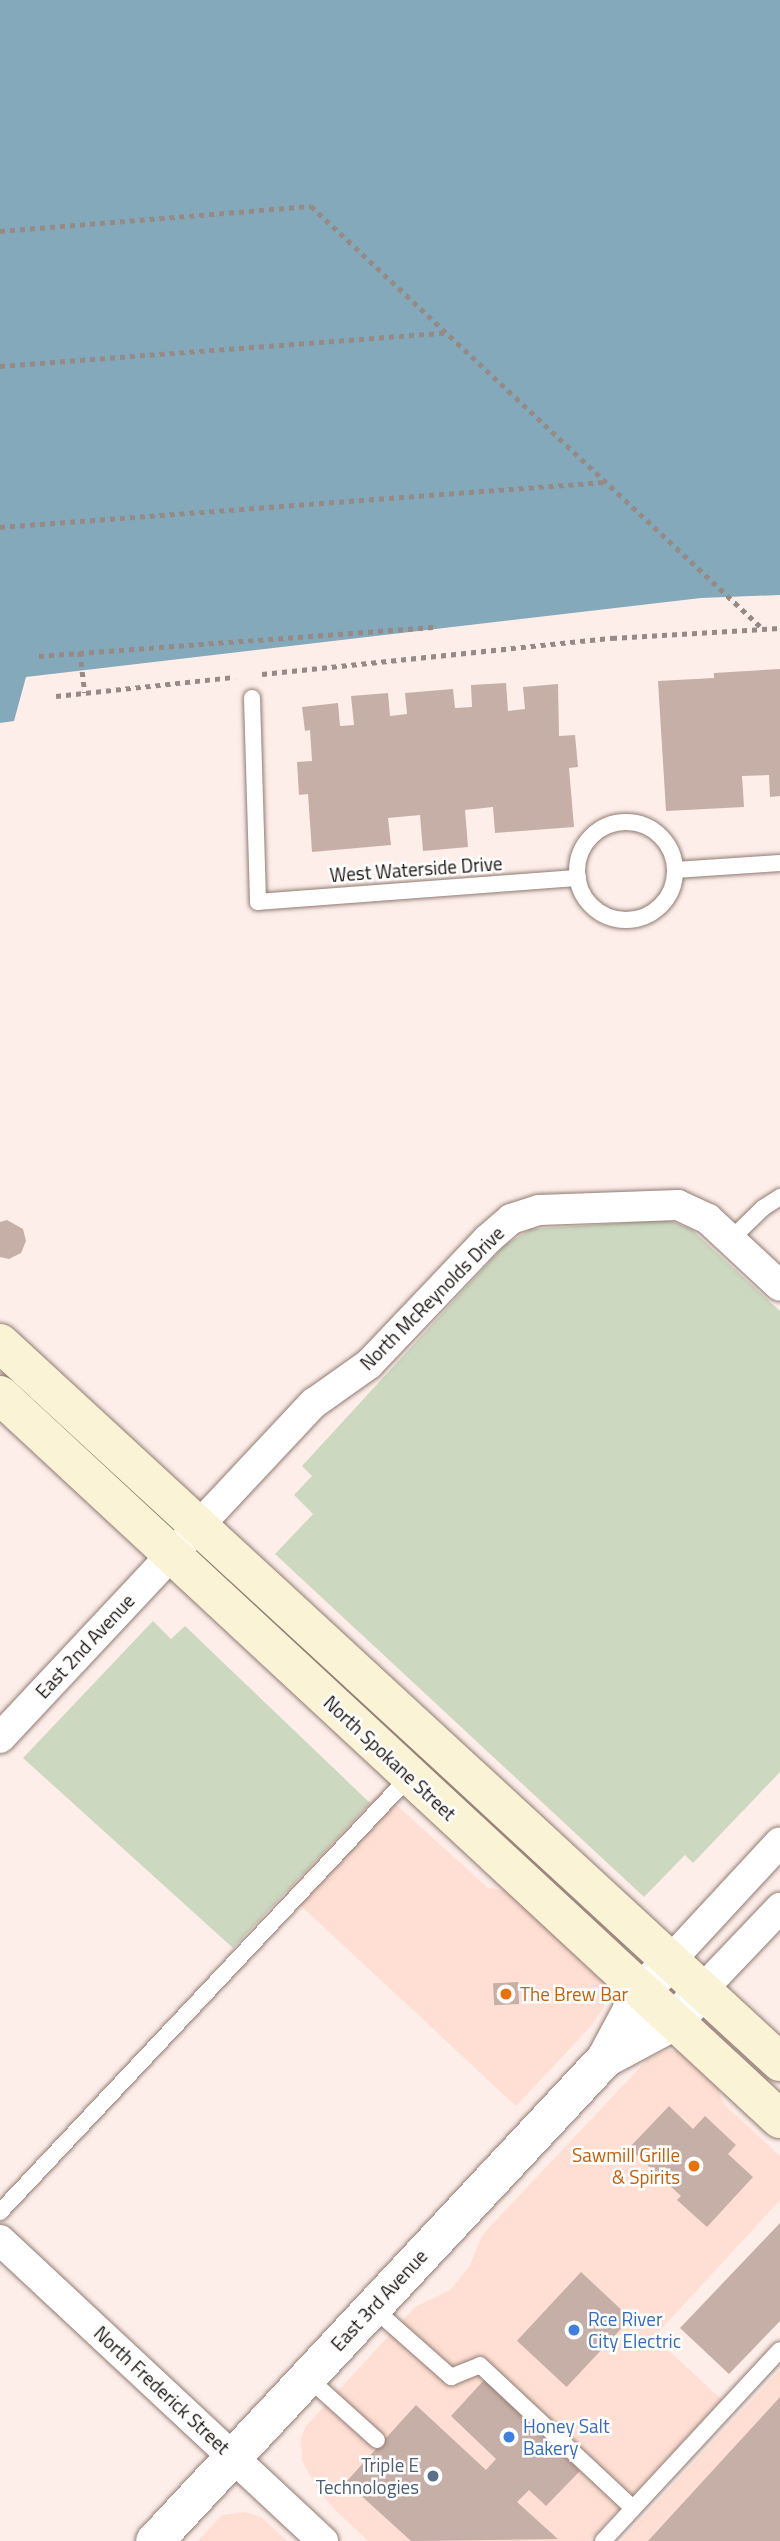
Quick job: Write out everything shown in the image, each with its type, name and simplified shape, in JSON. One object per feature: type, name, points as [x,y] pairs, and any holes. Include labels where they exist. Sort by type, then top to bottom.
[{"type":"main road","name":"North Spokane Street","points":[[0,1343],[780,2062]]},
{"type":"main road","name":"North Spokane Street","points":[[0,1395],[780,2119]]},
{"type":"street","name":"North McReynolds Drive","points":[[171,1554],[314,1403],[369,1364],[488,1239],[511,1219],[540,1210],[678,1205],[708,1219],[780,1286]]},
{"type":"street","name":"East 2nd Avenue","points":[[0,1738],[171,1554]]},
{"type":"street","points":[[669,1962],[780,1842]]},
{"type":"street","points":[[701,1991],[780,1908]]},
{"type":"street","name":"East 3rd Avenue","points":[[153,2541],[605,2058],[641,1991],[669,1962]]},
{"type":"street","name":"East 3rd Avenue","points":[[605,2058],[674,2021],[701,1991]]},
{"type":"street","name":"North Frederick Street","points":[[0,2240],[323,2541]]},
{"type":"lane","name":"West Waterside Drive","points":[[252,698],[258,902],[578,878]]},
{"type":"lane","points":[[639,823],[654,830],[673,854],[673,885],[657,909],[630,920],[601,913],[582,892],[578,878],[578,862],[584,846],[594,834],[607,825],[639,823]]},
{"type":"lane","points":[[675,870],[780,863]]},
{"type":"lane","points":[[730,1240],[763,1208],[780,1197]]},
{"type":"lane","points":[[0,2212],[410,1776]]},
{"type":"lane","points":[[372,2307],[452,2378],[480,2365],[633,2508]]},
{"type":"lane","points":[[603,2541],[780,2350]]},
{"type":"lane","points":[[307,2376],[377,2440]]},
{"type":"path","points":[[0,231],[311,206],[763,629]]},
{"type":"path","points":[[0,366],[448,332]]},
{"type":"path","points":[[0,527],[606,482]]},
{"type":"path","points":[[39,656],[433,627]]},
{"type":"path","points":[[56,696],[612,638],[780,628]]},
{"type":"path","points":[[80,652],[85,693]]},
{"type":"shaded area","points":[[381,1791],[488,1888],[516,1892],[608,1982],[604,2007],[592,2025],[516,2106],[285,1891]]},
{"type":"shaded area","points":[[668,2050],[689,2052],[711,2072],[724,2104],[780,2156],[780,2200],[654,2337],[722,2400],[589,2541],[368,2541],[318,2490],[302,2461],[301,2438],[306,2426],[415,2307],[450,2290],[469,2267],[483,2234],[647,2060]]},
{"type":"shaded area","points":[[780,2370],[780,2541],[621,2541]]},
{"type":"shaded area","points":[[245,2512],[261,2517],[287,2541],[198,2541],[222,2515]]},
{"type":"green space","points":[[668,1220],[691,1229],[780,1311],[780,1772],[693,1863],[685,1855],[644,1897],[275,1554],[313,1514],[294,1495],[312,1476],[302,1466],[505,1245],[531,1229]]},
{"type":"green space","points":[[153,1621],[171,1639],[185,1626],[370,1803],[233,1948],[23,1758]]},
{"type":"water","points":[[0,0],[780,0],[780,595],[701,598],[26,677],[14,721],[0,723]]},
{"type":"building","points":[[780,669],[780,796],[770,797],[769,775],[742,776],[744,807],[666,811],[658,681],[714,678],[714,673]]},
{"type":"building","points":[[506,683],[508,711],[525,709],[523,687],[558,684],[559,736],[575,735],[578,767],[569,768],[574,827],[495,833],[493,807],[465,810],[468,847],[423,851],[420,815],[388,818],[391,845],[312,852],[308,794],[299,795],[297,762],[312,761],[310,730],[305,731],[302,707],[338,703],[340,726],[354,725],[351,696],[388,693],[390,716],[407,714],[405,693],[453,689],[455,708],[472,707],[471,685]]},
{"type":"building","points":[[7,1220],[23,1229],[26,1241],[21,1253],[9,1259],[0,1257],[0,1222]]},
{"type":"building","name":"The Brew Bar","points":[[518,1982],[519,2004],[494,2005],[493,1983]]},
{"type":"building","name":"Sawmill Grille & Spirits","points":[[669,2106],[693,2129],[705,2116],[736,2145],[728,2154],[753,2177],[707,2227],[677,2200],[681,2196],[629,2148]]},
{"type":"building","points":[[780,2223],[780,2321],[729,2374],[680,2328]]},
{"type":"building","name":"Rce River City Electric","points":[[581,2272],[631,2318],[567,2387],[517,2341]]},
{"type":"building","name":"Triple E Technologies","points":[[484,2380],[580,2471],[546,2506],[529,2490],[517,2502],[558,2539],[411,2541],[346,2482],[416,2405],[486,2470],[496,2459],[451,2416]]},
{"type":"building","points":[[780,2397],[780,2541],[648,2541]]},
{"type":"place","name":"The Brew Bar","points":[[506,1994]]},
{"type":"place","name":"Sawmill Grille & Spirits","points":[[694,2166]]},
{"type":"place","name":"Rce River City Electric","points":[[574,2330]]},
{"type":"place","name":"Honey Salt Bakery","points":[[509,2437]]},
{"type":"place","name":"Triple E Technologies","points":[[433,2476]]}]
